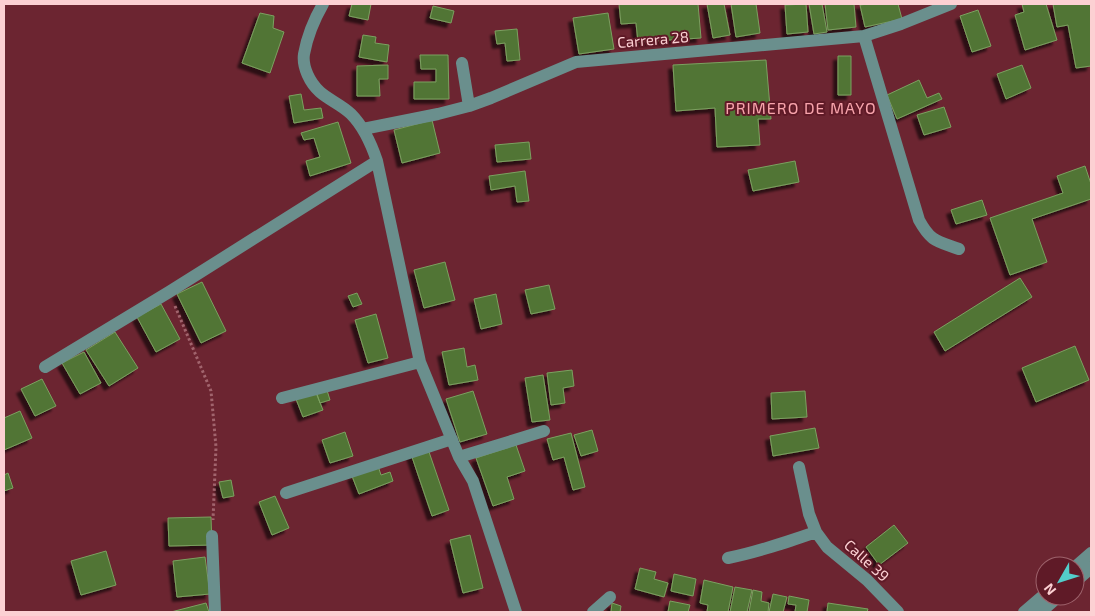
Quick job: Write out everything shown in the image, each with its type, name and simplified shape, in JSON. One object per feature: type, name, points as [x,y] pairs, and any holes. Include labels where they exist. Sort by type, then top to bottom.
[{"type":"street","points":[[323,4],[314,20],[304,55],[307,75],[318,91],[350,113],[371,143],[377,161],[420,362],[459,457],[473,481],[516,612]]},
{"type":"street","name":"Carrera 28","points":[[363,129],[469,106],[576,62],[864,36],[901,24],[951,4]]},
{"type":"street","points":[[864,36],[919,220],[925,232],[935,241],[959,249]]},
{"type":"street","points":[[462,63],[469,106]]},
{"type":"street","points":[[45,366],[169,292],[377,161]]},
{"type":"street","points":[[282,398],[420,362]]},
{"type":"street","points":[[459,457],[544,431]]},
{"type":"street","points":[[286,493],[452,439]]},
{"type":"street","points":[[728,558],[776,546],[816,532],[809,514],[799,466]]},
{"type":"street","name":"Calle 39","points":[[816,532],[827,547],[867,580],[898,612]]},
{"type":"street","points":[[212,536],[215,612]]},
{"type":"street","points":[[593,612],[610,597]]},
{"type":"street","points":[[1024,612],[1035,603]]},
{"type":"path","points":[[169,292],[211,391],[216,447],[212,536]]},
{"type":"building","points":[[352,4],[371,4],[368,20],[349,16]]},
{"type":"building","points":[[619,4],[698,4],[701,38],[638,42],[636,23],[621,24]]},
{"type":"building","points":[[707,4],[724,4],[730,35],[713,38]]},
{"type":"building","points":[[731,4],[756,4],[760,33],[736,37]]},
{"type":"building","points":[[806,4],[808,32],[787,34],[785,5]]},
{"type":"building","points":[[809,4],[822,4],[827,32],[814,34]]},
{"type":"building","points":[[825,4],[854,4],[856,27],[828,30]]},
{"type":"building","points":[[898,4],[902,19],[865,27],[860,5]]},
{"type":"building","points":[[1022,4],[1046,4],[1057,40],[1025,50],[1015,15],[1024,12]]},
{"type":"building","points":[[1053,4],[1091,4],[1091,66],[1076,68],[1068,25],[1057,27]]},
{"type":"building","points":[[433,6],[454,11],[451,23],[430,18]]},
{"type":"building","points":[[978,10],[991,46],[972,52],[960,16]]},
{"type":"building","points":[[260,13],[274,16],[273,28],[284,32],[270,73],[242,63]]},
{"type":"building","points":[[608,13],[614,49],[579,54],[573,18]]},
{"type":"building","points":[[517,29],[520,60],[507,61],[505,43],[497,44],[495,31]]},
{"type":"building","points":[[363,35],[376,37],[375,43],[389,45],[387,62],[359,57]]},
{"type":"building","points":[[420,55],[448,55],[449,99],[414,99],[414,82],[436,82],[436,69],[421,69]]},
{"type":"building","points":[[838,56],[851,56],[851,95],[838,95]]},
{"type":"building","points":[[766,60],[771,119],[758,119],[760,145],[717,147],[715,108],[676,111],[673,65]]},
{"type":"building","points":[[388,65],[388,79],[379,79],[380,96],[357,96],[357,66]]},
{"type":"building","points":[[1022,65],[1031,88],[1006,99],[997,74]]},
{"type":"building","points":[[919,80],[927,98],[939,93],[942,99],[897,119],[887,95]]},
{"type":"building","points":[[301,94],[304,110],[321,108],[323,118],[294,123],[289,96]]},
{"type":"building","points":[[944,107],[951,127],[924,135],[917,115]]},
{"type":"building","points":[[432,120],[440,153],[402,163],[394,130]]},
{"type":"building","points":[[338,122],[351,163],[310,176],[306,161],[320,157],[314,138],[304,140],[301,133]]},
{"type":"building","points":[[529,142],[531,159],[497,162],[495,145]]},
{"type":"building","points":[[795,161],[799,182],[753,191],[748,170]]},
{"type":"building","points":[[1085,166],[1091,184],[1091,199],[1032,219],[1047,262],[1010,275],[990,218],[1063,193],[1057,176]]},
{"type":"building","points":[[525,171],[529,201],[517,202],[515,186],[491,190],[489,176]]},
{"type":"building","points":[[982,200],[987,215],[956,224],[951,210]]},
{"type":"building","points":[[445,262],[455,300],[424,308],[414,270]]},
{"type":"building","points":[[1020,278],[1032,297],[945,351],[934,332]]},
{"type":"building","points":[[202,282],[226,331],[201,343],[177,294]]},
{"type":"building","points":[[549,285],[555,309],[531,314],[525,290]]},
{"type":"building","points":[[357,293],[362,304],[353,307],[348,296]]},
{"type":"building","points":[[496,294],[502,324],[481,329],[474,299]]},
{"type":"building","points":[[161,304],[180,339],[156,352],[137,317]]},
{"type":"building","points":[[376,314],[388,358],[368,363],[355,320]]},
{"type":"building","points":[[115,332],[138,368],[109,386],[86,350]]},
{"type":"building","points":[[1075,346],[1089,380],[1036,402],[1022,368]]},
{"type":"building","points":[[464,348],[467,367],[475,365],[478,380],[449,385],[442,352]]},
{"type":"building","points":[[84,352],[101,383],[80,394],[62,363]]},
{"type":"building","points":[[572,370],[574,386],[563,388],[565,403],[551,405],[547,373]]},
{"type":"building","points":[[543,375],[550,420],[532,422],[525,378]]},
{"type":"building","points":[[42,379],[56,406],[35,416],[21,389]]},
{"type":"building","points":[[326,387],[330,400],[320,403],[316,391]]},
{"type":"building","points":[[473,391],[487,434],[460,442],[446,399]]},
{"type":"building","points":[[805,391],[807,417],[772,419],[771,393]]},
{"type":"building","points":[[316,393],[323,410],[303,417],[296,399]]},
{"type":"building","points":[[20,411],[32,438],[4,450],[4,418]]},
{"type":"building","points":[[815,428],[819,448],[773,456],[770,436]]},
{"type":"building","points":[[592,430],[598,451],[581,456],[574,435]]},
{"type":"building","points":[[345,432],[353,456],[330,463],[322,440]]},
{"type":"building","points":[[571,433],[585,487],[573,490],[564,457],[553,460],[547,439]]},
{"type":"building","points":[[516,445],[525,471],[507,477],[514,499],[493,506],[476,458]]},
{"type":"building","points":[[428,449],[449,510],[432,516],[411,454]]},
{"type":"building","points":[[378,466],[381,475],[390,472],[393,481],[359,494],[352,476]]},
{"type":"building","points":[[8,473],[13,488],[4,491],[4,475]]},
{"type":"building","points":[[231,480],[234,496],[223,498],[219,482]]},
{"type":"building","points":[[275,496],[289,528],[272,535],[259,502]]},
{"type":"building","points":[[211,517],[212,545],[169,546],[168,518]]},
{"type":"building","points":[[894,525],[908,543],[879,565],[866,547]]},
{"type":"building","points":[[470,535],[483,588],[463,593],[450,540]]},
{"type":"building","points":[[106,551],[116,585],[81,595],[71,561]]},
{"type":"building","points":[[205,557],[210,594],[177,597],[173,561]]},
{"type":"building","points":[[640,568],[656,572],[654,579],[668,583],[664,597],[635,589]]},
{"type":"building","points":[[674,574],[696,579],[693,596],[671,591]]},
{"type":"building","points":[[704,580],[733,587],[728,612],[707,612],[708,605],[700,603]]},
{"type":"building","points":[[735,587],[752,590],[747,612],[730,612]]},
{"type":"building","points":[[753,590],[762,592],[761,601],[769,603],[768,612],[749,612]]},
{"type":"building","points":[[773,594],[787,597],[783,612],[769,612]]},
{"type":"building","points":[[789,596],[809,600],[807,612],[795,612],[796,605],[788,604]]},
{"type":"building","points":[[670,601],[690,605],[688,612],[668,612]]},
{"type":"building","points":[[206,603],[209,612],[171,612]]},
{"type":"building","points":[[612,603],[621,606],[620,612],[611,612]]},
{"type":"building","points":[[828,603],[868,609],[867,612],[827,612]]},
{"type":"district","name":"PRIMERO DE MAYO","points":[[801,107]]}]
